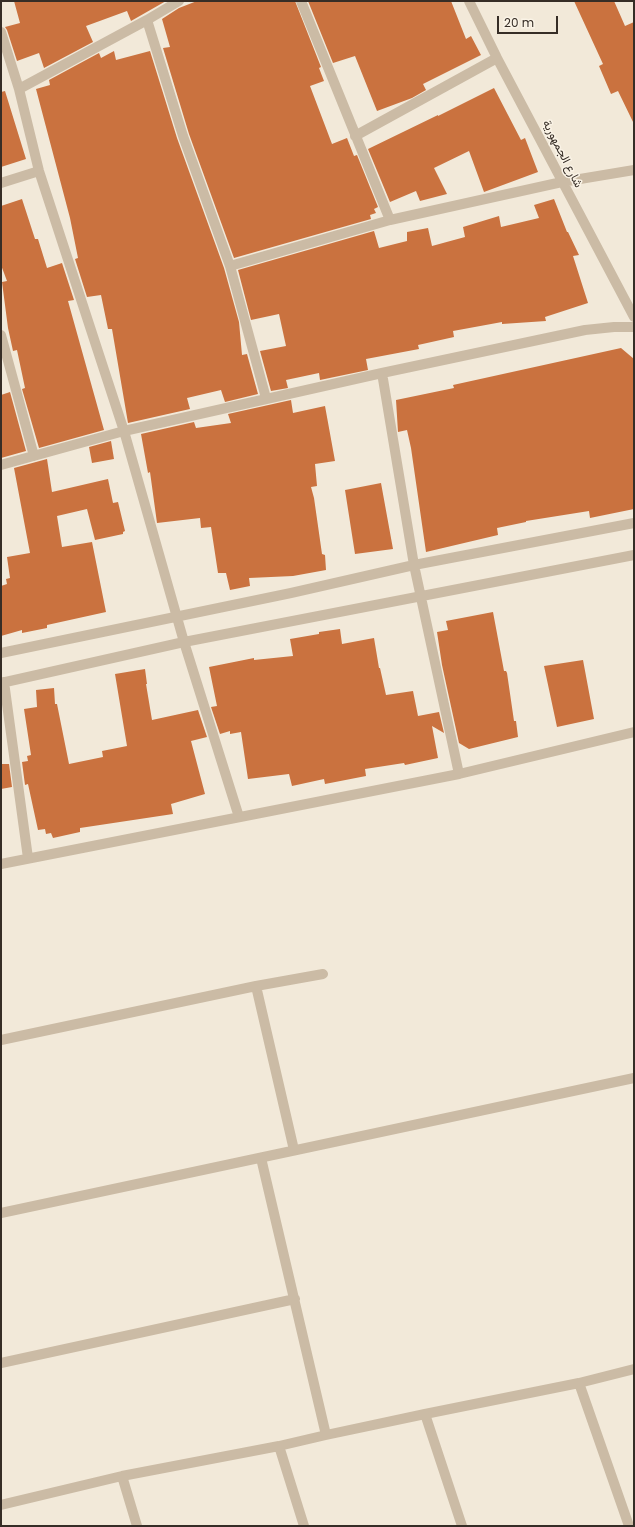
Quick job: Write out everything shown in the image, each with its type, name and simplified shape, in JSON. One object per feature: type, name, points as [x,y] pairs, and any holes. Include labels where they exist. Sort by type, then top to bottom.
[{"type":"street","points":[[19,90],[179,1]]},
{"type":"street","points":[[301,1],[390,220]]},
{"type":"street","name":"شارع الجمهورية","points":[[469,1],[497,58],[634,318]]},
{"type":"street","points":[[147,20],[183,136],[230,266],[266,398]]},
{"type":"street","points":[[1,32],[19,90],[39,171],[124,431],[184,642],[239,817]]},
{"type":"street","points":[[355,136],[497,58]]},
{"type":"street","points":[[230,266],[390,220],[562,182],[634,170]]},
{"type":"street","points":[[1,183],[39,171]]},
{"type":"street","points":[[1,465],[124,431],[266,398],[572,333],[614,327],[634,327]]},
{"type":"street","points":[[1,335],[34,456]]},
{"type":"street","points":[[382,373],[414,565],[459,774]]},
{"type":"street","points":[[1,653],[414,565],[634,523]]},
{"type":"street","points":[[28,858],[2,683],[184,642],[634,555]]},
{"type":"street","points":[[1,864],[459,774],[634,732]]},
{"type":"street","points":[[1,1040],[256,986],[323,974]]},
{"type":"street","points":[[256,986],[294,1150]]},
{"type":"street","points":[[1,1213],[634,1078]]},
{"type":"street","points":[[261,1158],[326,1434]]},
{"type":"street","points":[[1,1363],[295,1299]]},
{"type":"street","points":[[1,1505],[122,1476],[279,1446],[326,1434],[579,1383],[634,1369]]},
{"type":"street","points":[[579,1383],[629,1526]]},
{"type":"street","points":[[424,1414],[462,1526]]},
{"type":"street","points":[[279,1446],[304,1526]]},
{"type":"street","points":[[122,1476],[137,1526]]},
{"type":"building","points":[[14,1],[166,1],[131,21],[127,11],[86,26],[93,42],[44,68],[39,53],[17,61],[5,27],[20,23]]},
{"type":"building","points":[[197,1],[295,1],[321,67],[319,68],[324,81],[310,86],[332,144],[347,138],[354,156],[357,155],[378,207],[374,209],[376,213],[370,215],[371,219],[234,258],[189,134],[163,48],[170,47],[162,19],[179,8]]},
{"type":"building","points":[[308,1],[451,1],[466,39],[471,36],[481,55],[423,84],[426,90],[412,98],[377,111],[355,56],[333,63]]},
{"type":"building","points":[[574,1],[614,1],[625,26],[634,22],[634,124],[618,91],[611,94],[599,66],[603,64]]},
{"type":"building","points":[[114,51],[116,60],[150,51],[177,138],[224,268],[239,322],[242,355],[247,354],[258,394],[225,402],[221,390],[187,398],[190,409],[128,423],[112,329],[108,329],[101,295],[87,297],[75,259],[78,258],[70,218],[36,89],[50,85],[49,80],[99,53],[101,58]]},
{"type":"building","points":[[494,88],[521,140],[525,138],[538,172],[484,192],[469,151],[434,168],[447,194],[420,201],[416,191],[390,202],[368,149]]},
{"type":"building","points":[[5,91],[26,159],[1,167],[1,92]]},
{"type":"building","points":[[22,199],[35,239],[38,239],[47,268],[62,263],[74,300],[68,301],[104,430],[39,448],[22,389],[25,388],[17,350],[13,351],[8,328],[2,282],[7,281],[1,265],[1,206]]},
{"type":"building","points":[[554,199],[567,232],[579,255],[573,256],[588,303],[545,317],[546,321],[502,324],[502,322],[453,331],[454,337],[418,345],[419,349],[366,359],[368,370],[320,380],[319,373],[286,380],[288,388],[271,391],[260,351],[286,346],[279,314],[251,320],[238,270],[374,231],[379,248],[407,241],[407,232],[428,228],[432,246],[465,237],[463,227],[499,216],[501,227],[539,218],[534,205]]},
{"type":"building","points":[[621,348],[634,359],[634,509],[590,518],[589,511],[526,521],[497,528],[498,535],[426,552],[411,448],[407,430],[398,432],[396,400],[454,388],[453,385]]},
{"type":"building","points":[[10,392],[26,451],[1,458],[1,395]]},
{"type":"building","points":[[291,400],[293,413],[325,406],[335,461],[315,464],[317,486],[311,487],[322,554],[325,555],[326,570],[293,576],[249,578],[250,586],[230,590],[226,573],[218,573],[211,527],[201,528],[200,518],[157,523],[150,472],[148,473],[141,434],[194,422],[196,428],[231,423],[228,414]]},
{"type":"building","points":[[111,441],[114,459],[92,463],[89,447]]},
{"type":"building","points":[[47,459],[52,492],[108,479],[113,503],[118,502],[125,531],[123,534],[95,540],[87,509],[57,516],[62,547],[92,542],[106,612],[47,625],[47,628],[22,633],[22,630],[1,636],[1,586],[7,584],[6,579],[10,578],[7,557],[30,553],[14,468]]},
{"type":"building","points":[[381,483],[393,549],[355,554],[345,490]]},
{"type":"building","points":[[493,612],[504,671],[507,673],[514,721],[516,721],[518,737],[469,749],[459,743],[442,665],[437,632],[448,630],[446,621]]},
{"type":"building","points":[[340,629],[342,644],[374,638],[379,668],[386,695],[413,691],[418,716],[439,712],[444,733],[432,726],[438,758],[405,765],[404,763],[365,769],[366,776],[325,784],[324,779],[292,786],[289,774],[248,779],[241,732],[230,734],[230,731],[220,734],[211,707],[217,706],[209,667],[254,658],[254,660],[293,656],[290,639]]},
{"type":"building","points":[[583,660],[594,719],[557,727],[544,666]]},
{"type":"building","points":[[145,669],[152,720],[198,710],[207,737],[191,741],[205,794],[171,804],[173,814],[80,828],[80,832],[53,838],[51,833],[46,834],[45,829],[38,830],[28,784],[25,785],[22,762],[28,761],[27,756],[31,755],[24,709],[37,707],[36,690],[54,688],[55,704],[57,704],[69,764],[103,757],[102,751],[127,746],[115,674]]},
{"type":"building","points":[[1,764],[9,764],[12,787],[1,789]]}]
